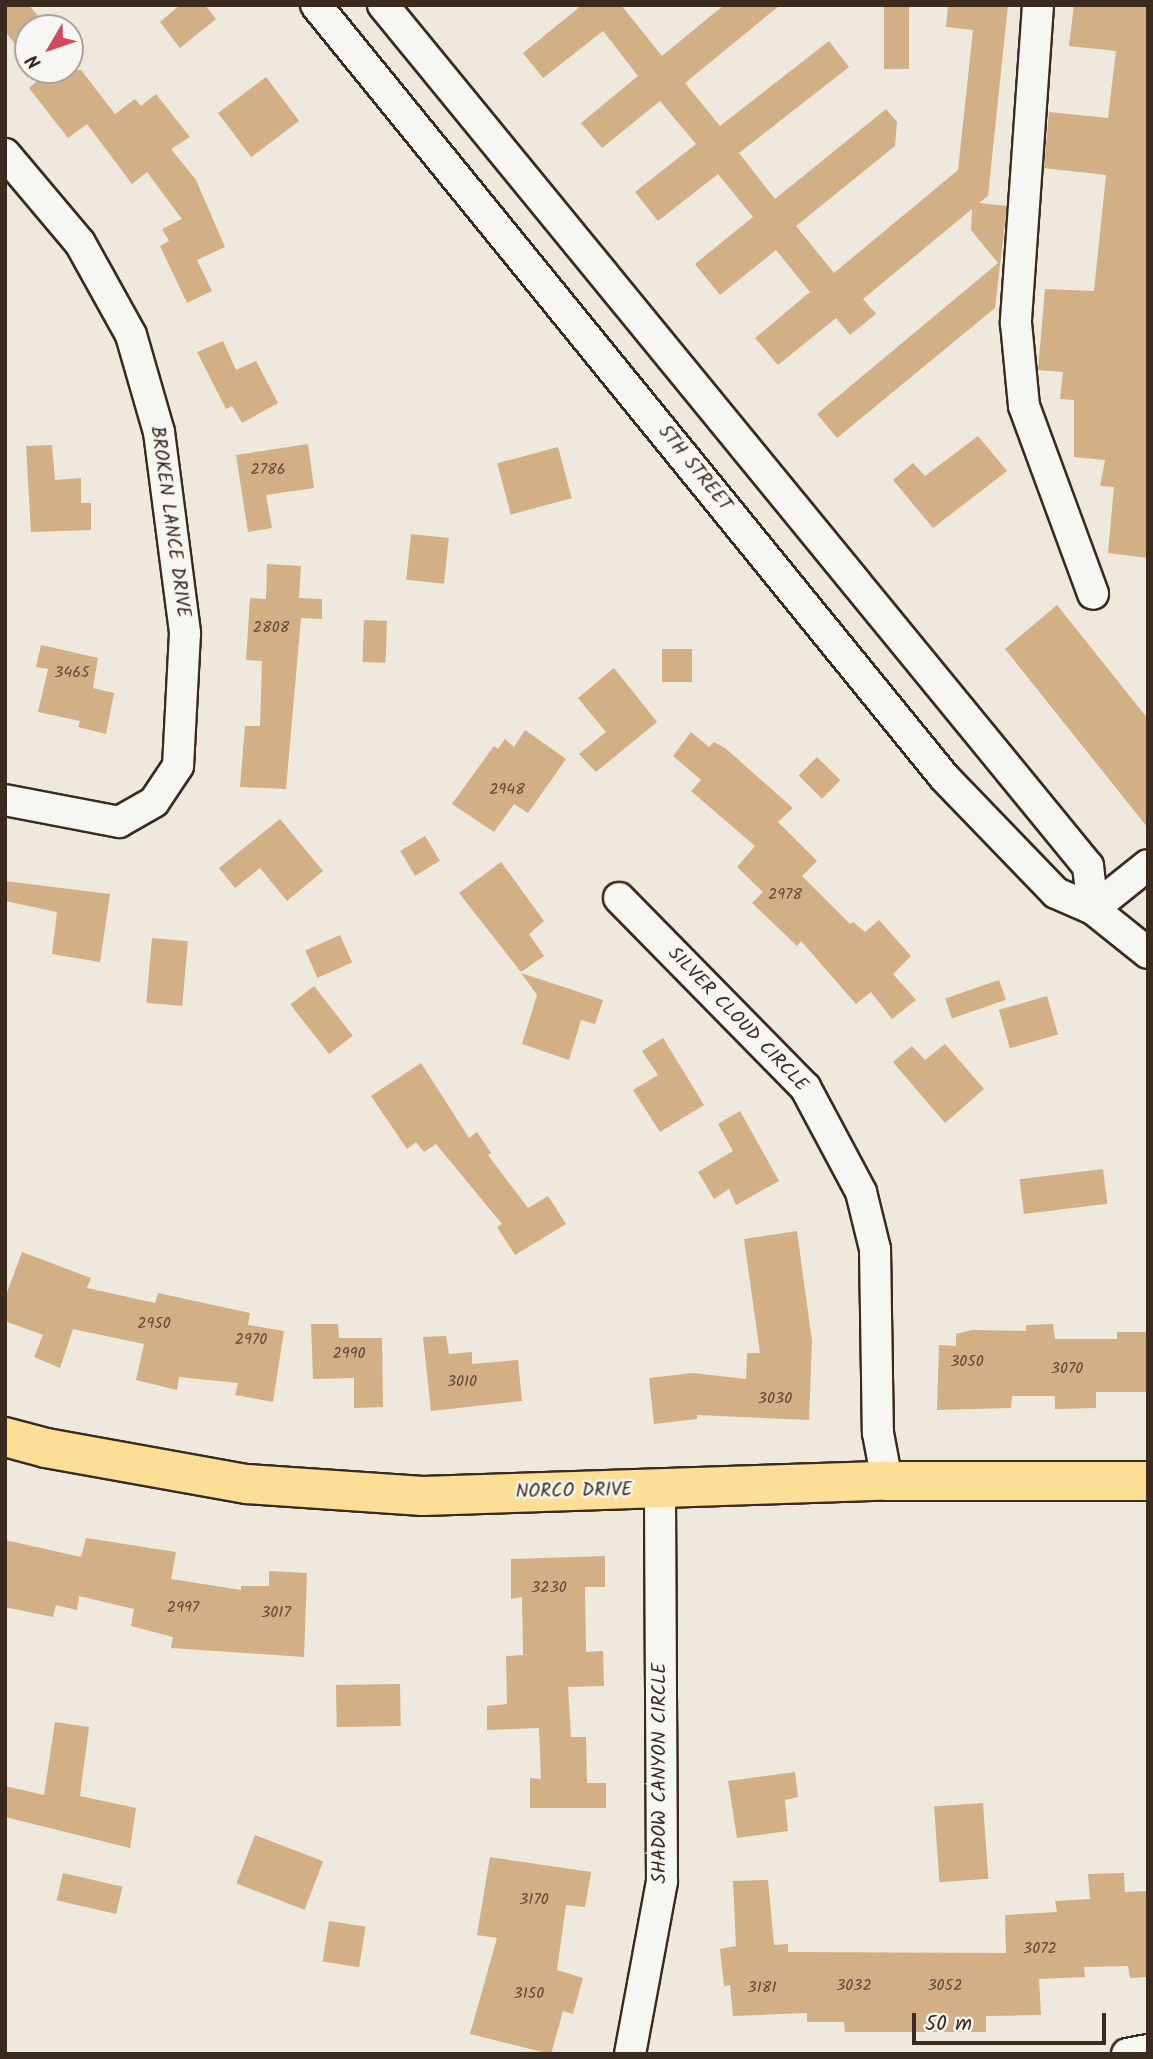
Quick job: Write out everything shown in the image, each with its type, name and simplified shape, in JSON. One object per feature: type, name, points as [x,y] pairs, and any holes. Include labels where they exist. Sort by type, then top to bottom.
[{"type":"main road","name":"NORCO DRIVE","points":[[5,1437],[47,1448],[247,1483],[423,1496],[887,1481],[1148,1481]]},
{"type":"street","name":"5TH STREET","points":[[316,5],[944,777],[1056,894],[1093,909],[1148,953]]},
{"type":"street","points":[[383,5],[1088,866],[1093,909]]},
{"type":"street","points":[[1038,5],[1016,323],[1024,406],[1093,594]]},
{"type":"street","name":"BROKEN LANCE DRIVE","points":[[5,154],[80,243],[131,335],[159,432],[185,633],[178,766],[154,802],[119,822],[5,800]]},
{"type":"street","points":[[1093,909],[1148,865]]},
{"type":"street","name":"SILVER CLOUD CIRCLE","points":[[619,898],[805,1087],[861,1192],[874,1249],[878,1433],[887,1481]]},
{"type":"street","name":"SHADOW CANYON CIRCLE","points":[[631,2054],[662,1882],[660,1490]]},
{"type":"street","points":[[1128,2054],[1148,2050]]},
{"type":"building","points":[[5,5],[29,5],[36,14],[14,14],[14,43],[5,31]]},
{"type":"building","points":[[180,5],[205,5],[216,19],[180,48],[160,22]]},
{"type":"building","points":[[582,5],[621,5],[662,56],[724,5],[780,5],[685,83],[720,126],[829,41],[849,67],[739,153],[775,199],[886,109],[897,122],[895,146],[796,226],[834,273],[958,170],[973,30],[946,27],[948,5],[1008,5],[988,196],[979,203],[1007,206],[995,308],[837,438],[817,414],[998,263],[971,230],[972,209],[863,299],[876,314],[850,335],[836,318],[778,365],[755,338],[810,292],[776,250],[720,295],[695,264],[753,217],[718,174],[658,221],[635,192],[696,144],[660,101],[602,148],[581,123],[638,76],[603,31],[543,78],[523,53]]},
{"type":"building","points":[[884,5],[909,5],[909,69],[884,69]]},
{"type":"building","points":[[1074,5],[1148,5],[1148,558],[1108,553],[1114,487],[1100,486],[1105,460],[1074,457],[1074,400],[1060,399],[1063,372],[1038,370],[1045,289],[1094,291],[1106,175],[1044,168],[1049,112],[1108,118],[1116,51],[1069,46]]},
{"type":"building","points":[[84,74],[115,114],[135,99],[141,106],[156,94],[190,137],[171,149],[196,180],[225,247],[197,260],[212,291],[187,303],[160,246],[169,241],[162,229],[182,219],[147,172],[132,184],[87,124],[68,138],[29,88],[34,84],[84,84]]},
{"type":"building","points":[[266,77],[299,121],[251,157],[218,113]]},
{"type":"building","points":[[223,341],[236,370],[256,361],[278,403],[242,423],[232,406],[226,409],[197,352]]},
{"type":"building","points":[[978,436],[1007,471],[933,528],[893,480],[913,463],[925,476]]},
{"type":"building","points":[[308,444],[314,488],[266,495],[272,528],[248,532],[236,455]]},
{"type":"building","points":[[52,445],[55,480],[81,478],[81,503],[91,503],[91,530],[31,532],[26,446]]},
{"type":"building","points":[[558,447],[572,498],[511,514],[497,463]]},
{"type":"building","points":[[411,534],[449,538],[444,584],[406,580]]},
{"type":"building","points":[[267,564],[301,566],[299,598],[322,599],[322,619],[301,618],[286,789],[240,787],[245,726],[260,726],[262,661],[246,660],[250,598],[266,599]]},
{"type":"building","points":[[1057,605],[1148,719],[1148,828],[1005,649]]},
{"type":"building","points":[[364,620],[387,621],[386,663],[363,662]]},
{"type":"building","points":[[41,645],[98,658],[93,688],[114,693],[106,734],[78,727],[80,721],[38,712],[48,669],[36,667]]},
{"type":"building","points":[[662,649],[692,649],[692,682],[662,682]]},
{"type":"building","points":[[614,668],[657,722],[596,772],[579,754],[606,732],[578,698]]},
{"type":"building","points":[[525,730],[566,759],[528,813],[514,804],[494,832],[452,804],[494,746],[498,749],[505,739],[514,747]]},
{"type":"building","points":[[691,732],[709,747],[714,742],[725,748],[793,808],[778,822],[817,861],[802,876],[850,924],[853,922],[865,932],[879,920],[911,956],[893,974],[916,1000],[892,1019],[871,992],[856,1004],[801,941],[797,946],[752,903],[763,892],[737,867],[755,846],[691,791],[701,780],[673,756]]},
{"type":"building","points":[[817,757],[840,780],[822,799],[799,775]]},
{"type":"building","points":[[280,819],[323,871],[287,901],[260,868],[235,888],[219,868]]},
{"type":"building","points":[[425,836],[440,861],[415,876],[400,851]]},
{"type":"building","points":[[501,862],[544,921],[529,934],[544,956],[521,972],[459,893]]},
{"type":"building","points":[[5,881],[110,894],[100,962],[52,954],[57,912],[5,901]]},
{"type":"building","points":[[340,935],[352,962],[317,978],[305,950]]},
{"type":"building","points":[[152,938],[188,941],[182,1006],[146,1003]]},
{"type":"building","points":[[521,973],[603,1000],[595,1024],[581,1020],[569,1060],[522,1044],[537,995]]},
{"type":"building","points":[[999,980],[1006,1000],[952,1018],[945,999]]},
{"type":"building","points":[[314,986],[353,1036],[329,1054],[290,1004]]},
{"type":"building","points":[[1047,996],[1058,1034],[1010,1048],[999,1010]]},
{"type":"building","points":[[663,1038],[704,1105],[660,1132],[633,1090],[658,1075],[642,1051]]},
{"type":"building","points":[[945,1044],[984,1089],[945,1123],[893,1062],[912,1046],[925,1060]]},
{"type":"building","points":[[421,1063],[469,1138],[477,1132],[491,1153],[488,1155],[528,1208],[548,1196],[566,1224],[515,1255],[497,1227],[502,1224],[436,1144],[424,1152],[416,1142],[407,1149],[371,1096]]},
{"type":"building","points":[[740,1111],[779,1181],[736,1205],[729,1189],[714,1199],[698,1172],[733,1151],[718,1124]]},
{"type":"building","points":[[1103,1169],[1107,1204],[1024,1214],[1020,1179]]},
{"type":"building","points":[[797,1231],[812,1341],[809,1420],[697,1415],[697,1419],[654,1424],[649,1378],[693,1373],[746,1379],[747,1353],[760,1353],[744,1239]]},
{"type":"building","points":[[22,1252],[91,1278],[87,1288],[155,1303],[158,1293],[250,1313],[248,1325],[284,1331],[273,1402],[235,1395],[238,1383],[179,1377],[177,1390],[136,1380],[144,1344],[73,1329],[60,1368],[34,1357],[43,1335],[5,1321],[5,1298]]},
{"type":"building","points":[[311,1324],[338,1324],[339,1338],[382,1338],[383,1407],[354,1408],[354,1378],[313,1379]]},
{"type":"building","points":[[1053,1324],[1055,1339],[1117,1339],[1117,1332],[1148,1332],[1148,1392],[1096,1392],[1096,1408],[1055,1409],[1055,1396],[1012,1396],[1011,1408],[937,1410],[939,1345],[956,1346],[956,1334],[972,1330],[1026,1331],[1026,1325]]},
{"type":"building","points":[[446,1336],[449,1354],[472,1352],[472,1364],[518,1360],[522,1401],[431,1411],[423,1337]]},
{"type":"building","points":[[86,1538],[176,1552],[171,1579],[241,1590],[241,1586],[269,1586],[269,1571],[307,1573],[304,1657],[171,1648],[173,1637],[131,1626],[134,1609],[79,1596],[77,1610],[56,1605],[53,1617],[5,1607],[5,1540],[81,1557]]},
{"type":"building","points":[[605,1556],[605,1587],[585,1587],[586,1652],[603,1651],[604,1686],[568,1687],[571,1737],[586,1737],[587,1783],[606,1783],[606,1808],[530,1808],[530,1778],[541,1779],[539,1728],[487,1730],[487,1706],[507,1704],[506,1656],[523,1655],[522,1597],[511,1599],[511,1559]]},
{"type":"building","points":[[400,1684],[401,1726],[337,1727],[336,1685]]},
{"type":"building","points":[[55,1722],[89,1727],[80,1796],[136,1808],[130,1848],[5,1817],[5,1786],[44,1795]]},
{"type":"building","points":[[795,1772],[798,1797],[785,1800],[788,1831],[737,1838],[728,1781]]},
{"type":"building","points":[[983,1803],[988,1879],[939,1882],[934,1806]]},
{"type":"building","points":[[255,1835],[323,1861],[305,1910],[236,1884]]},
{"type":"building","points":[[490,1857],[591,1872],[585,1907],[566,1905],[557,1970],[583,1978],[573,2014],[563,2011],[551,2054],[470,2034],[497,1938],[477,1935]]},
{"type":"building","points":[[63,1873],[122,1887],[116,1914],[57,1900]]},
{"type":"building","points":[[1124,1873],[1125,1892],[1148,1891],[1148,1977],[1130,1978],[1128,1966],[1084,1967],[1085,1977],[1039,1979],[1041,2015],[986,2016],[986,2032],[845,2032],[844,2022],[807,2022],[807,2013],[733,2016],[730,1985],[724,1986],[720,1949],[736,1946],[733,1881],[768,1880],[774,1945],[788,1944],[788,1952],[1006,1953],[1005,1915],[1057,1912],[1055,1901],[1090,1899],[1088,1874]]},
{"type":"building","points":[[329,1921],[366,1927],[359,1967],[323,1961]]}]
